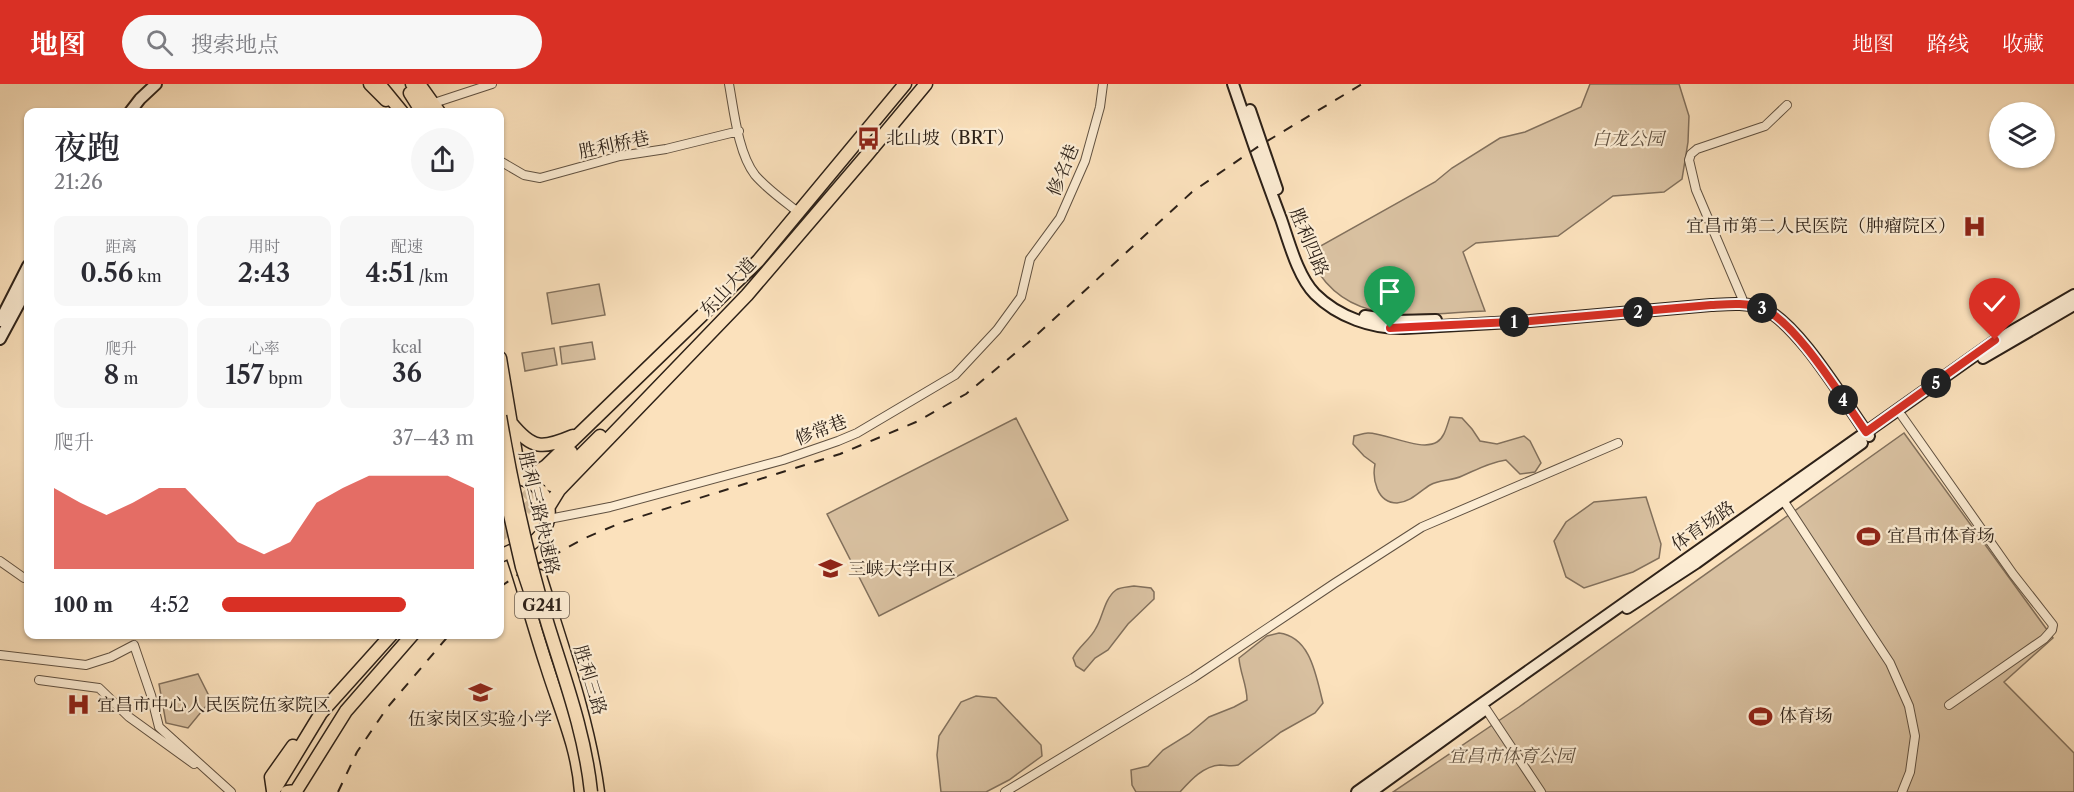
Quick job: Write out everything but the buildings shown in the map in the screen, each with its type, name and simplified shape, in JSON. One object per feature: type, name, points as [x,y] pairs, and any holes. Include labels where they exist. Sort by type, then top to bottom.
[{"type":"main road","points":[[126,108],[148,84]]},
{"type":"main road","points":[[133,108],[156,84]]},
{"type":"main road","points":[[370,84],[405,108]]},
{"type":"main road","points":[[379,84],[405,108]]},
{"type":"main road","points":[[389,84],[405,108]]},
{"type":"main road","points":[[404,84],[405,108]]},
{"type":"main road","points":[[412,84],[434,108]]},
{"type":"main road","points":[[418,84],[434,108]]},
{"type":"main road","name":"东山大道","points":[[522,479],[546,466],[758,261],[905,84]]},
{"type":"main road","name":"东山大道","points":[[531,545],[545,530],[548,513],[559,490],[747,295],[926,84]]},
{"type":"main road","name":"胜利四路","points":[[1233,84],[1305,281],[1315,294],[1341,313],[1370,325],[1404,328],[1530,321],[1711,305],[1737,304],[1760,307],[1773,313],[1791,329],[1871,433]]},
{"type":"main road","name":"胜利四路","points":[[1241,84],[1302,260],[1323,293],[1345,308],[1369,318],[1397,321],[1530,316],[1710,298],[1742,298],[1775,307],[1794,322],[1820,356],[1871,433]]},
{"type":"main road","points":[[758,261],[680,346],[630,393],[548,482],[767,271]]},
{"type":"main road","points":[[0,321],[24,274]]},
{"type":"main road","points":[[0,339],[24,294]]},
{"type":"main road","name":"体育场路","points":[[1371,792],[1597,629],[1783,500],[1995,340],[2074,298]]},
{"type":"main road","name":"体育场路","points":[[1357,792],[1871,433],[1902,416],[1996,349],[2074,298]]},
{"type":"main road","points":[[505,420],[522,479]]},
{"type":"main road","points":[[505,420],[523,438],[535,444],[547,445],[580,433]]},
{"type":"main road","name":"胜利三路快速路","points":[[505,420],[518,513],[580,729],[591,792]]},
{"type":"main road","points":[[504,481],[522,479],[540,491],[548,513]]},
{"type":"main road","name":"胜利三路快速路","points":[[504,488],[522,567],[580,751],[584,792]]},
{"type":"main road","points":[[504,552],[531,545]]},
{"type":"main road","name":"胜利三路","points":[[531,545],[586,727],[598,792]]},
{"type":"main road","name":"胜利三路","points":[[504,555],[568,725],[584,792]]},
{"type":"main road","points":[[377,639],[316,711],[271,777],[273,792],[286,787],[343,701],[396,639]]},
{"type":"main road","points":[[286,787],[321,713],[388,639]]},
{"type":"main road","points":[[286,787],[296,791],[346,711],[409,639]]},
{"type":"street","points":[[437,108],[492,84]]},
{"type":"street","points":[[729,84],[738,131],[754,173],[798,212]]},
{"type":"street","name":"修名巷","points":[[1030,259],[1060,218],[1085,161],[1100,108],[1103,84]]},
{"type":"street","points":[[1742,298],[1696,190],[1689,160],[1691,154],[1697,149],[1765,126],[1787,105]]},
{"type":"street","name":"胜利桥巷","points":[[504,164],[524,176],[540,178],[620,156],[666,149],[738,131]]},
{"type":"street","name":"修常巷","points":[[548,513],[610,507],[783,460],[857,433],[955,375],[997,330],[1021,297],[1030,259]]},
{"type":"street","points":[[1902,416],[2007,565],[2053,625],[2052,630],[2044,639],[1949,705]]},
{"type":"street","points":[[1005,792],[1193,678],[1422,527],[1618,443]]},
{"type":"street","points":[[1783,500],[1890,663],[1909,706],[1915,736],[1910,771],[1902,792]]},
{"type":"street","points":[[0,561],[24,578]]},
{"type":"street","points":[[0,655],[86,665],[111,657],[134,645],[151,694],[159,727],[231,792]]},
{"type":"street","points":[[39,680],[99,688],[129,717],[218,780]]},
{"type":"street","points":[[1486,709],[1541,792]]},
{"type":"green space","name":"白龙公园","points":[[1590,84],[1679,84],[1689,116],[1688,142],[1682,179],[1664,192],[1613,196],[1558,236],[1476,243],[1463,252],[1485,311],[1407,315],[1383,312],[1360,306],[1340,295],[1322,278],[1308,253],[1435,182],[1452,168],[1500,138],[1525,132],[1581,107]]},
{"type":"green space","points":[[599,284],[605,315],[552,324],[547,293]]},
{"type":"green space","points":[[592,342],[595,359],[562,364],[560,347]]},
{"type":"green space","points":[[554,348],[557,365],[525,371],[522,353]]},
{"type":"green space","points":[[1450,417],[1462,418],[1480,441],[1497,444],[1524,436],[1530,441],[1541,463],[1535,472],[1520,474],[1506,460],[1500,461],[1458,478],[1434,483],[1411,498],[1397,503],[1390,502],[1380,495],[1375,483],[1375,464],[1353,444],[1354,436],[1366,433],[1376,434],[1413,444],[1430,444],[1442,437]]},
{"type":"green space","points":[[1016,418],[1068,520],[879,616],[827,514]]},
{"type":"green space","name":"宜昌市体育场","points":[[1904,433],[2053,638],[2004,682],[2074,753],[2074,792],[1393,792],[1519,707]]},
{"type":"green space","points":[[1646,497],[1661,544],[1659,558],[1633,572],[1584,588],[1566,577],[1554,541],[1566,522],[1594,502]]},
{"type":"green space","points":[[1134,586],[1151,588],[1154,592],[1154,599],[1128,624],[1108,650],[1095,658],[1084,671],[1076,666],[1073,658],[1098,624],[1112,594],[1120,588]]},
{"type":"green space","points":[[1279,633],[1290,636],[1298,642],[1310,659],[1323,703],[1315,713],[1281,732],[1238,765],[1208,768],[1180,792],[1136,792],[1132,785],[1131,770],[1148,766],[1163,750],[1189,734],[1209,717],[1247,700],[1239,658],[1267,636]]},
{"type":"green space","points":[[198,674],[211,700],[188,728],[166,723],[159,684]]},
{"type":"green space","points":[[976,696],[996,698],[1041,745],[1042,756],[1009,780],[986,792],[941,792],[937,755],[939,736],[961,702]]},
{"type":"tunnel","points":[[504,520],[543,480]]},
{"type":"tunnel","points":[[504,532],[548,488]]},
{"type":"railway","points":[[504,584],[585,538],[623,522],[840,454],[916,422],[966,394],[1030,341],[1192,192],[1259,146],[1362,84]]},
{"type":"railway","points":[[338,792],[357,752],[387,708],[446,639]]},
{"type":"place","name":"北山坡（BRT）","points":[[868,138]]},
{"type":"place","name":"宜昌市第二人民医院（肿瘤院区）","points":[[1974,226]]},
{"type":"place","name":"宜昌市体育场","points":[[1869,536]]},
{"type":"place","name":"三峡大学中区","points":[[830,569]]},
{"type":"place","name":"伍家岗区实验小学","points":[[480,693]]},
{"type":"place","name":"宜昌市中心人民医院伍家院区","points":[[79,705]]},
{"type":"place","name":"体育场","points":[[1761,716]]},
{"type":"route","points":[[1390,328],[1530,321],[1711,305],[1737,304],[1760,307],[1773,313],[1791,329],[1866,432],[1995,340]]},
{"type":"park label","name":"宜昌市体育公园","points":[[1511,756]]}]
